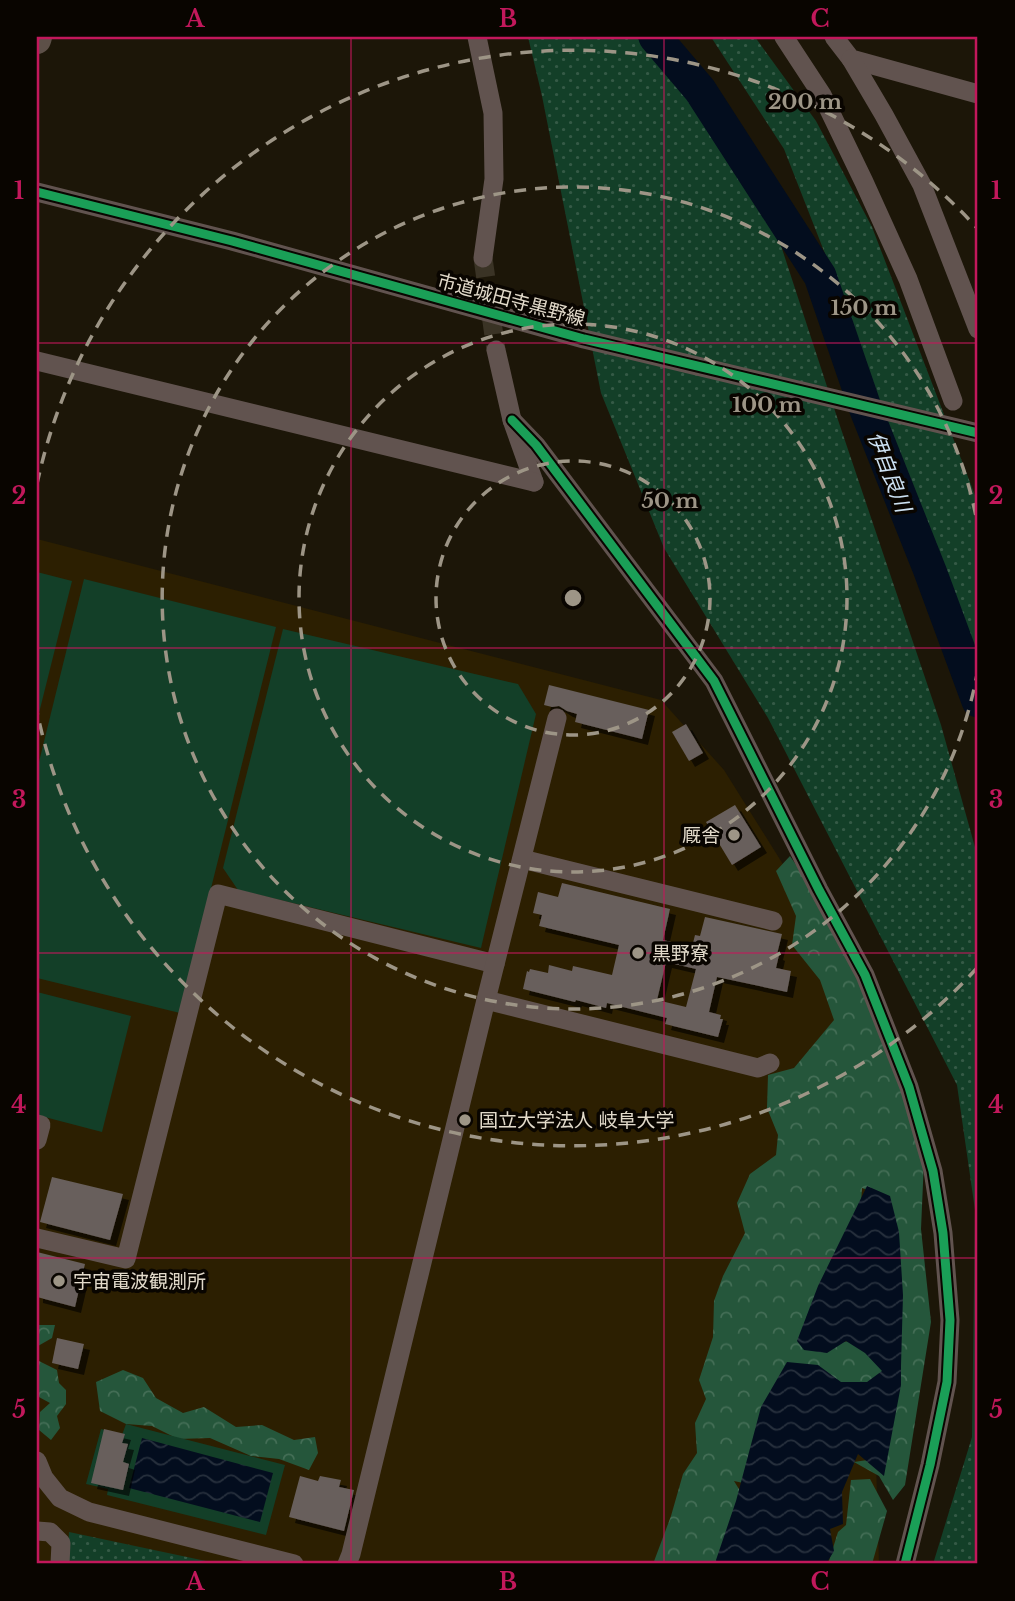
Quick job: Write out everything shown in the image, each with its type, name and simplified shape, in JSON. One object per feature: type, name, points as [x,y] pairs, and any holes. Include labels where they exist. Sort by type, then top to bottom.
[{"type":"street","points":[[477,37],[493,113],[494,179],[483,258]]},
{"type":"street","points":[[784,37],[822,95],[864,182],[908,279],[953,401]]},
{"type":"street","points":[[834,37],[851,59],[922,185],[978,329]]},
{"type":"street","points":[[851,59],[978,94]]},
{"type":"street","name":"市道城田寺黒野線","points":[[37,192],[246,245],[584,339],[970,430]]},
{"type":"street","points":[[37,362],[534,482],[512,420],[496,350]]},
{"type":"street","points":[[512,420],[536,445],[714,681],[865,975],[909,1087],[935,1183],[943,1233],[950,1320],[947,1382],[905,1564]]},
{"type":"street","points":[[347,1564],[557,718]]},
{"type":"street","points":[[522,859],[773,921]]},
{"type":"street","points":[[37,1238],[126,1259],[218,894],[495,964]]},
{"type":"street","points":[[486,1000],[758,1068],[770,1063]]},
{"type":"street","points":[[37,1124],[41,1125],[37,1140]]},
{"type":"street","points":[[37,1461],[44,1478],[60,1498],[89,1512],[294,1564]]},
{"type":"street","points":[[37,1531],[50,1532],[61,1543],[60,1564]]},
{"type":"shaded area","name":"国立大学法人 岐阜大学","points":[[37,539],[661,700],[724,770],[791,877],[863,1018],[879,1564],[37,1564]]},
{"type":"green space","points":[[528,37],[636,37],[672,73],[771,215],[941,725],[978,858],[978,1564],[933,1564],[972,1437],[975,1210],[957,1085],[768,718],[664,548],[601,393]]},
{"type":"green space","points":[[711,37],[755,37],[816,121],[872,227],[978,503],[978,679],[959,622],[925,540],[851,320],[784,149]]},
{"type":"green space","points":[[37,572],[72,581],[37,721]]},
{"type":"green space","points":[[84,579],[276,627],[180,1013],[37,978],[37,770]]},
{"type":"green space","points":[[283,629],[518,684],[536,714],[481,948],[238,890],[223,868]]},
{"type":"green space","points":[[790,856],[818,897],[834,933],[864,982],[913,1119],[924,1160],[921,1229],[931,1322],[905,1485],[893,1500],[879,1476],[854,1462],[874,1459],[885,1467],[901,1366],[896,1274],[883,1236],[892,1235],[892,1217],[886,1197],[862,1188],[861,1204],[864,1215],[830,1273],[827,1309],[806,1317],[810,1324],[800,1334],[810,1346],[858,1340],[881,1358],[888,1381],[839,1391],[823,1372],[789,1364],[776,1395],[774,1419],[762,1435],[767,1459],[757,1486],[734,1481],[750,1507],[725,1559],[728,1564],[653,1564],[683,1474],[697,1453],[695,1423],[706,1399],[699,1380],[713,1337],[714,1301],[723,1276],[745,1233],[737,1203],[750,1174],[776,1155],[778,1135],[767,1108],[768,1075],[794,1068],[834,1020],[820,980],[792,945],[796,916],[776,871]]},
{"type":"green space","points":[[37,992],[131,1016],[102,1132],[37,1115]]},
{"type":"green space","points":[[37,1325],[55,1325],[52,1338],[38,1346],[39,1361],[57,1370],[59,1383],[66,1390],[66,1404],[57,1416],[60,1428],[51,1440],[39,1430],[40,1412],[50,1403],[37,1396]]},
{"type":"green space","points":[[123,1370],[143,1378],[156,1398],[183,1413],[204,1407],[236,1427],[262,1425],[294,1440],[315,1437],[318,1453],[309,1470],[279,1459],[251,1456],[210,1438],[178,1439],[152,1426],[126,1424],[100,1411],[96,1382]]},
{"type":"green space","points":[[126,1424],[285,1465],[266,1535],[107,1495],[108,1489],[86,1484],[101,1429],[122,1435]]},
{"type":"green space","points":[[870,1479],[887,1511],[872,1564],[828,1564],[838,1532],[846,1525],[851,1480]]},
{"type":"green space","points":[[69,1532],[220,1564],[67,1564]]},
{"type":"water","points":[[867,1186],[890,1196],[899,1232],[903,1295],[901,1385],[884,1476],[858,1454],[842,1492],[843,1524],[830,1529],[834,1551],[826,1564],[717,1564],[761,1407],[787,1362],[818,1365],[841,1382],[867,1382],[882,1371],[865,1353],[846,1341],[827,1353],[804,1350],[797,1341],[818,1286]]},
{"type":"water","points":[[142,1438],[273,1473],[260,1522],[129,1488]]},
{"type":"building","points":[[549,685],[649,710],[642,739],[575,722],[577,714],[559,706],[544,705]]},
{"type":"building","points":[[686,724],[703,753],[689,761],[672,732]]},
{"type":"building","name":"厩舎","points":[[735,805],[761,847],[732,865],[706,822]]},
{"type":"building","points":[[562,883],[670,909],[663,940],[692,947],[695,935],[700,936],[705,917],[782,934],[776,968],[791,971],[787,992],[717,977],[709,1012],[721,1015],[720,1019],[723,1019],[718,1037],[665,1024],[667,1018],[607,1003],[606,1008],[523,989],[527,971],[530,969],[548,973],[549,965],[572,971],[573,966],[612,975],[619,945],[539,926],[542,915],[533,913],[538,892],[558,897]],"holes":[[[666,962],[696,969],[686,1007],[657,1000]]]},
{"type":"building","points":[[52,1177],[123,1194],[110,1240],[40,1222]]},
{"type":"building","name":"宇宙電波観測所","points":[[37,1252],[85,1264],[75,1307],[37,1297]]},
{"type":"building","points":[[57,1338],[84,1344],[78,1369],[52,1363]]},
{"type":"building","points":[[104,1429],[125,1434],[122,1443],[128,1444],[123,1462],[129,1464],[123,1490],[91,1483]]},
{"type":"building","points":[[300,1476],[318,1481],[320,1476],[341,1480],[339,1487],[354,1490],[344,1531],[289,1517]]},
{"type":"waterway","name":"伊自良川","points":[[655,37],[700,90],[820,276],[866,410],[978,701]]},
{"type":"tunnel","points":[[483,258],[496,350]]},
{"type":"cycle path","points":[[37,192],[232,241],[584,339],[978,433]]},
{"type":"cycle path","points":[[512,420],[536,445],[714,681],[865,975],[909,1087],[933,1171],[943,1233],[950,1320],[947,1382],[905,1564]]},
{"type":"place","name":"厩舎","points":[[734,835]]},
{"type":"place","name":"黒野寮","points":[[638,953]]},
{"type":"place","name":"国立大学法人 岐阜大学","points":[[465,1120]]},
{"type":"place","name":"宇宙電波観測所","points":[[59,1281]]}]
